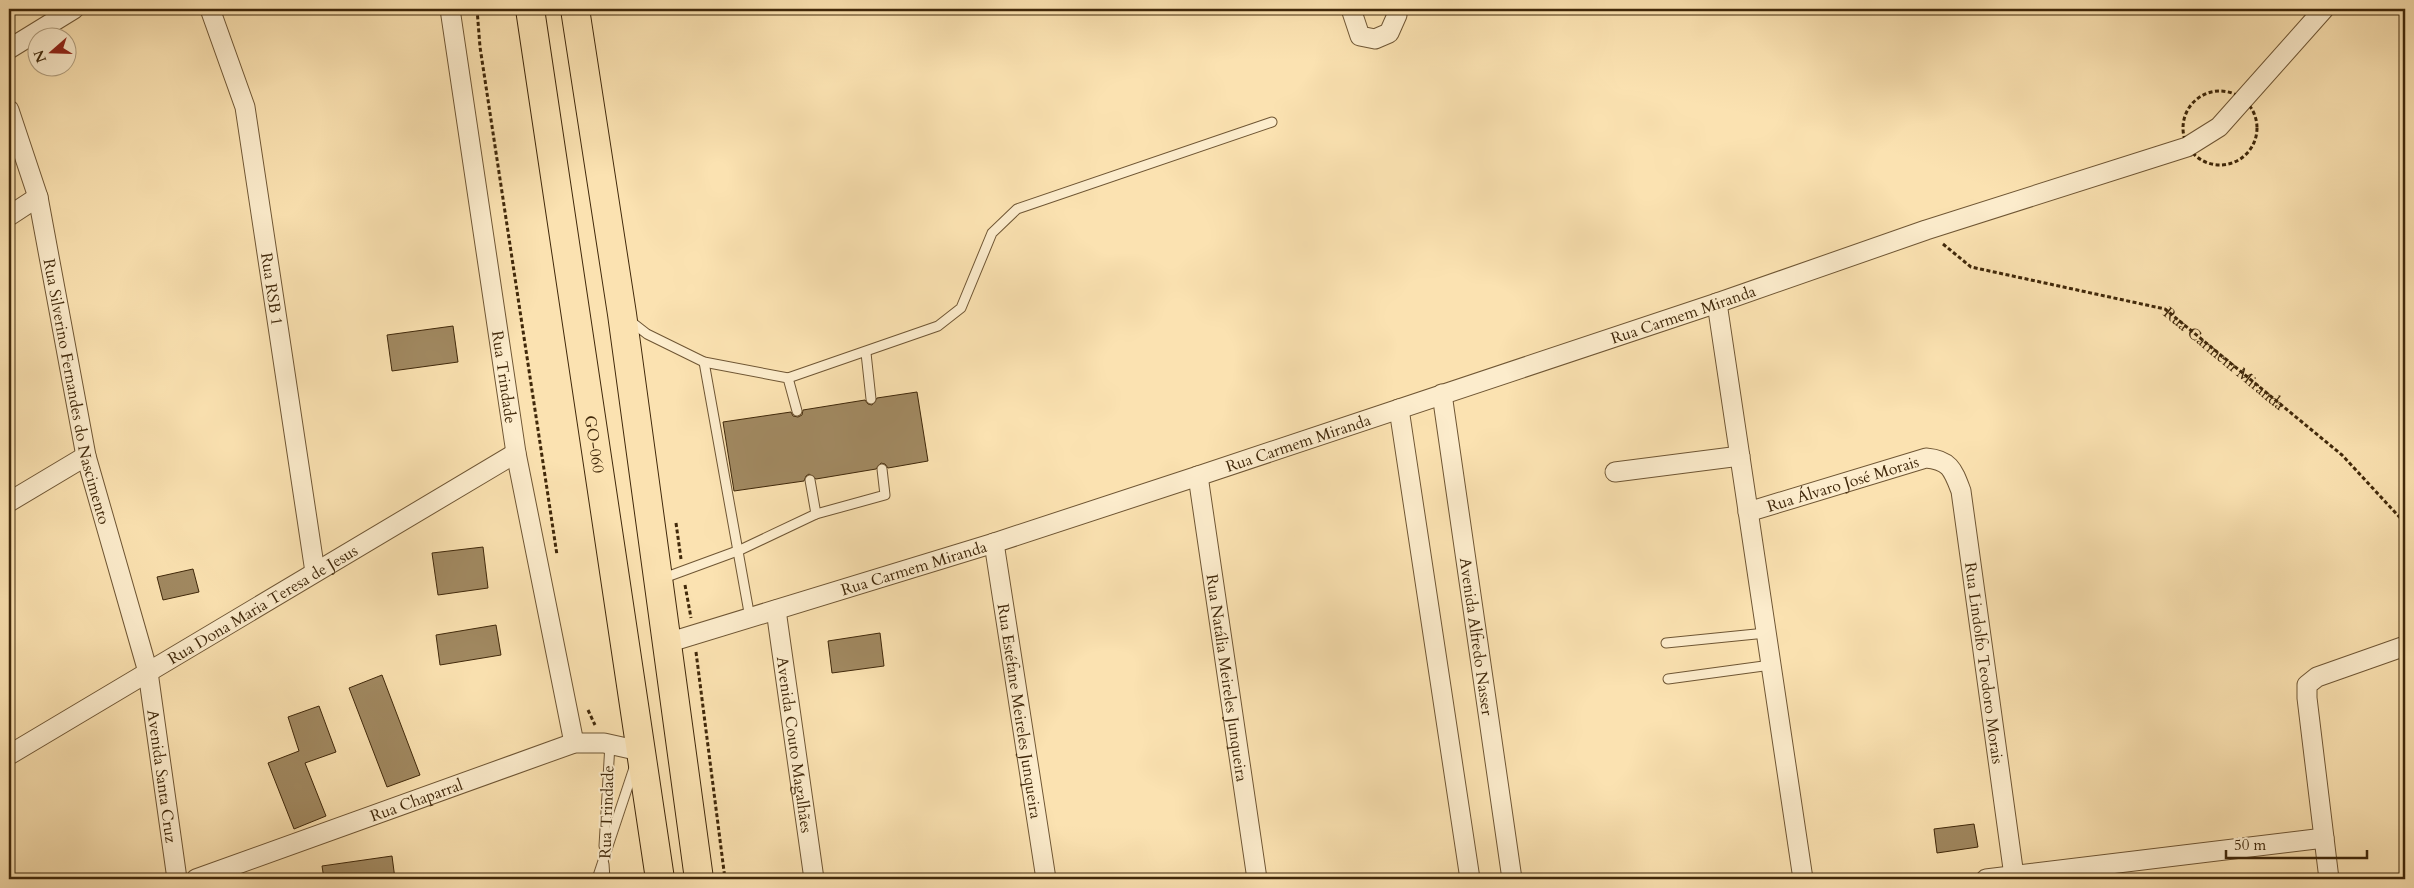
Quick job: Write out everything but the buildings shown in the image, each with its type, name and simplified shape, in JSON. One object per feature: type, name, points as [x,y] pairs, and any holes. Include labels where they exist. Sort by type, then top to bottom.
[{"type":"main road","name":"GO-060","points":[[530,9],[660,879]]},
{"type":"main road","points":[[575,9],[622,314],[699,879]]},
{"type":"street","points":[[9,49],[74,9]]},
{"type":"street","name":"Rua RSB 1","points":[[210,9],[245,107],[315,572]]},
{"type":"street","name":"Rua Trindade","points":[[450,9],[516,452],[574,743]]},
{"type":"street","points":[[1351,9],[1353,21],[1360,36],[1375,39],[1389,33],[1397,15],[1396,9]]},
{"type":"street","name":"Rua Carmem Miranda","points":[[667,643],[994,543],[1717,303],[1926,230],[2187,146],[2219,127],[2324,9]]},
{"type":"street","name":"Rua Silverino Fernandes do Nascimento","points":[[9,110],[38,197],[86,456],[148,672]]},
{"type":"street","points":[[9,216],[38,197]]},
{"type":"street","points":[[1717,303],[1802,879]]},
{"type":"street","name":"Avenida Alfredo Nasser","points":[[1442,394],[1512,879]]},
{"type":"street","points":[[1399,409],[1470,879]]},
{"type":"street","name":"Rua Dona Maria Teresa de Jesus","points":[[9,755],[516,452]]},
{"type":"street","points":[[9,502],[86,456]]},
{"type":"street","points":[[1615,472],[1740,456]]},
{"type":"street","name":"Rua Álvaro José Morais","points":[[1748,512],[1926,458],[1938,459]]},
{"type":"street","name":"Rua Lindolfo Teodoro Morais","points":[[1938,459],[1947,464],[1954,473],[1961,491],[2014,876]]},
{"type":"street","name":"Rua Natália Meireles Junqueira","points":[[1198,476],[1256,879]]},
{"type":"street","name":"Rua Estéfane Meireles Junqueira","points":[[994,543],[1046,879]]},
{"type":"street","name":"Avenida Couto Magalhães","points":[[776,610],[814,879]]},
{"type":"street","points":[[2329,879],[2307,685],[2317,677],[2405,646]]},
{"type":"street","name":"Avenida Santa Cruz","points":[[148,672],[177,879]]},
{"type":"street","name":"Rua Chaparral","points":[[196,879],[574,743],[610,744],[640,751]]},
{"type":"street","points":[[1986,879],[2324,838]]},
{"type":"lane","points":[[622,314],[647,334],[704,362],[788,378],[866,353],[938,326],[961,308],[992,233],[1017,209],[1272,122]]},
{"type":"lane","points":[[866,353],[871,399]]},
{"type":"lane","points":[[704,362],[740,550],[750,618]]},
{"type":"lane","points":[[788,378],[797,411]]},
{"type":"lane","points":[[658,580],[740,550],[816,514],[885,495],[882,469]]},
{"type":"lane","points":[[810,480],[816,514]]},
{"type":"lane","points":[[1666,643],[1766,633]]},
{"type":"lane","points":[[1668,679],[1771,665]]},
{"type":"lane","name":"Rua Trindade","points":[[606,879],[604,860],[610,744]]},
{"type":"lane","points":[[597,879],[640,751]]},
{"type":"path","points":[[477,9],[480,47],[558,556]]},
{"type":"path","points":[[2224,91],[2237,94],[2245,100],[2255,115],[2257,134],[2250,151],[2238,161],[2226,166],[2209,164],[2196,157],[2187,146],[2183,130],[2186,111],[2194,101],[2212,92],[2224,91]]},
{"type":"path","name":"Rua Carmem Miranda","points":[[1926,230],[1971,267],[2165,309],[2342,455],[2405,523]]},
{"type":"path","points":[[586,706],[593,722],[610,744]]}]
